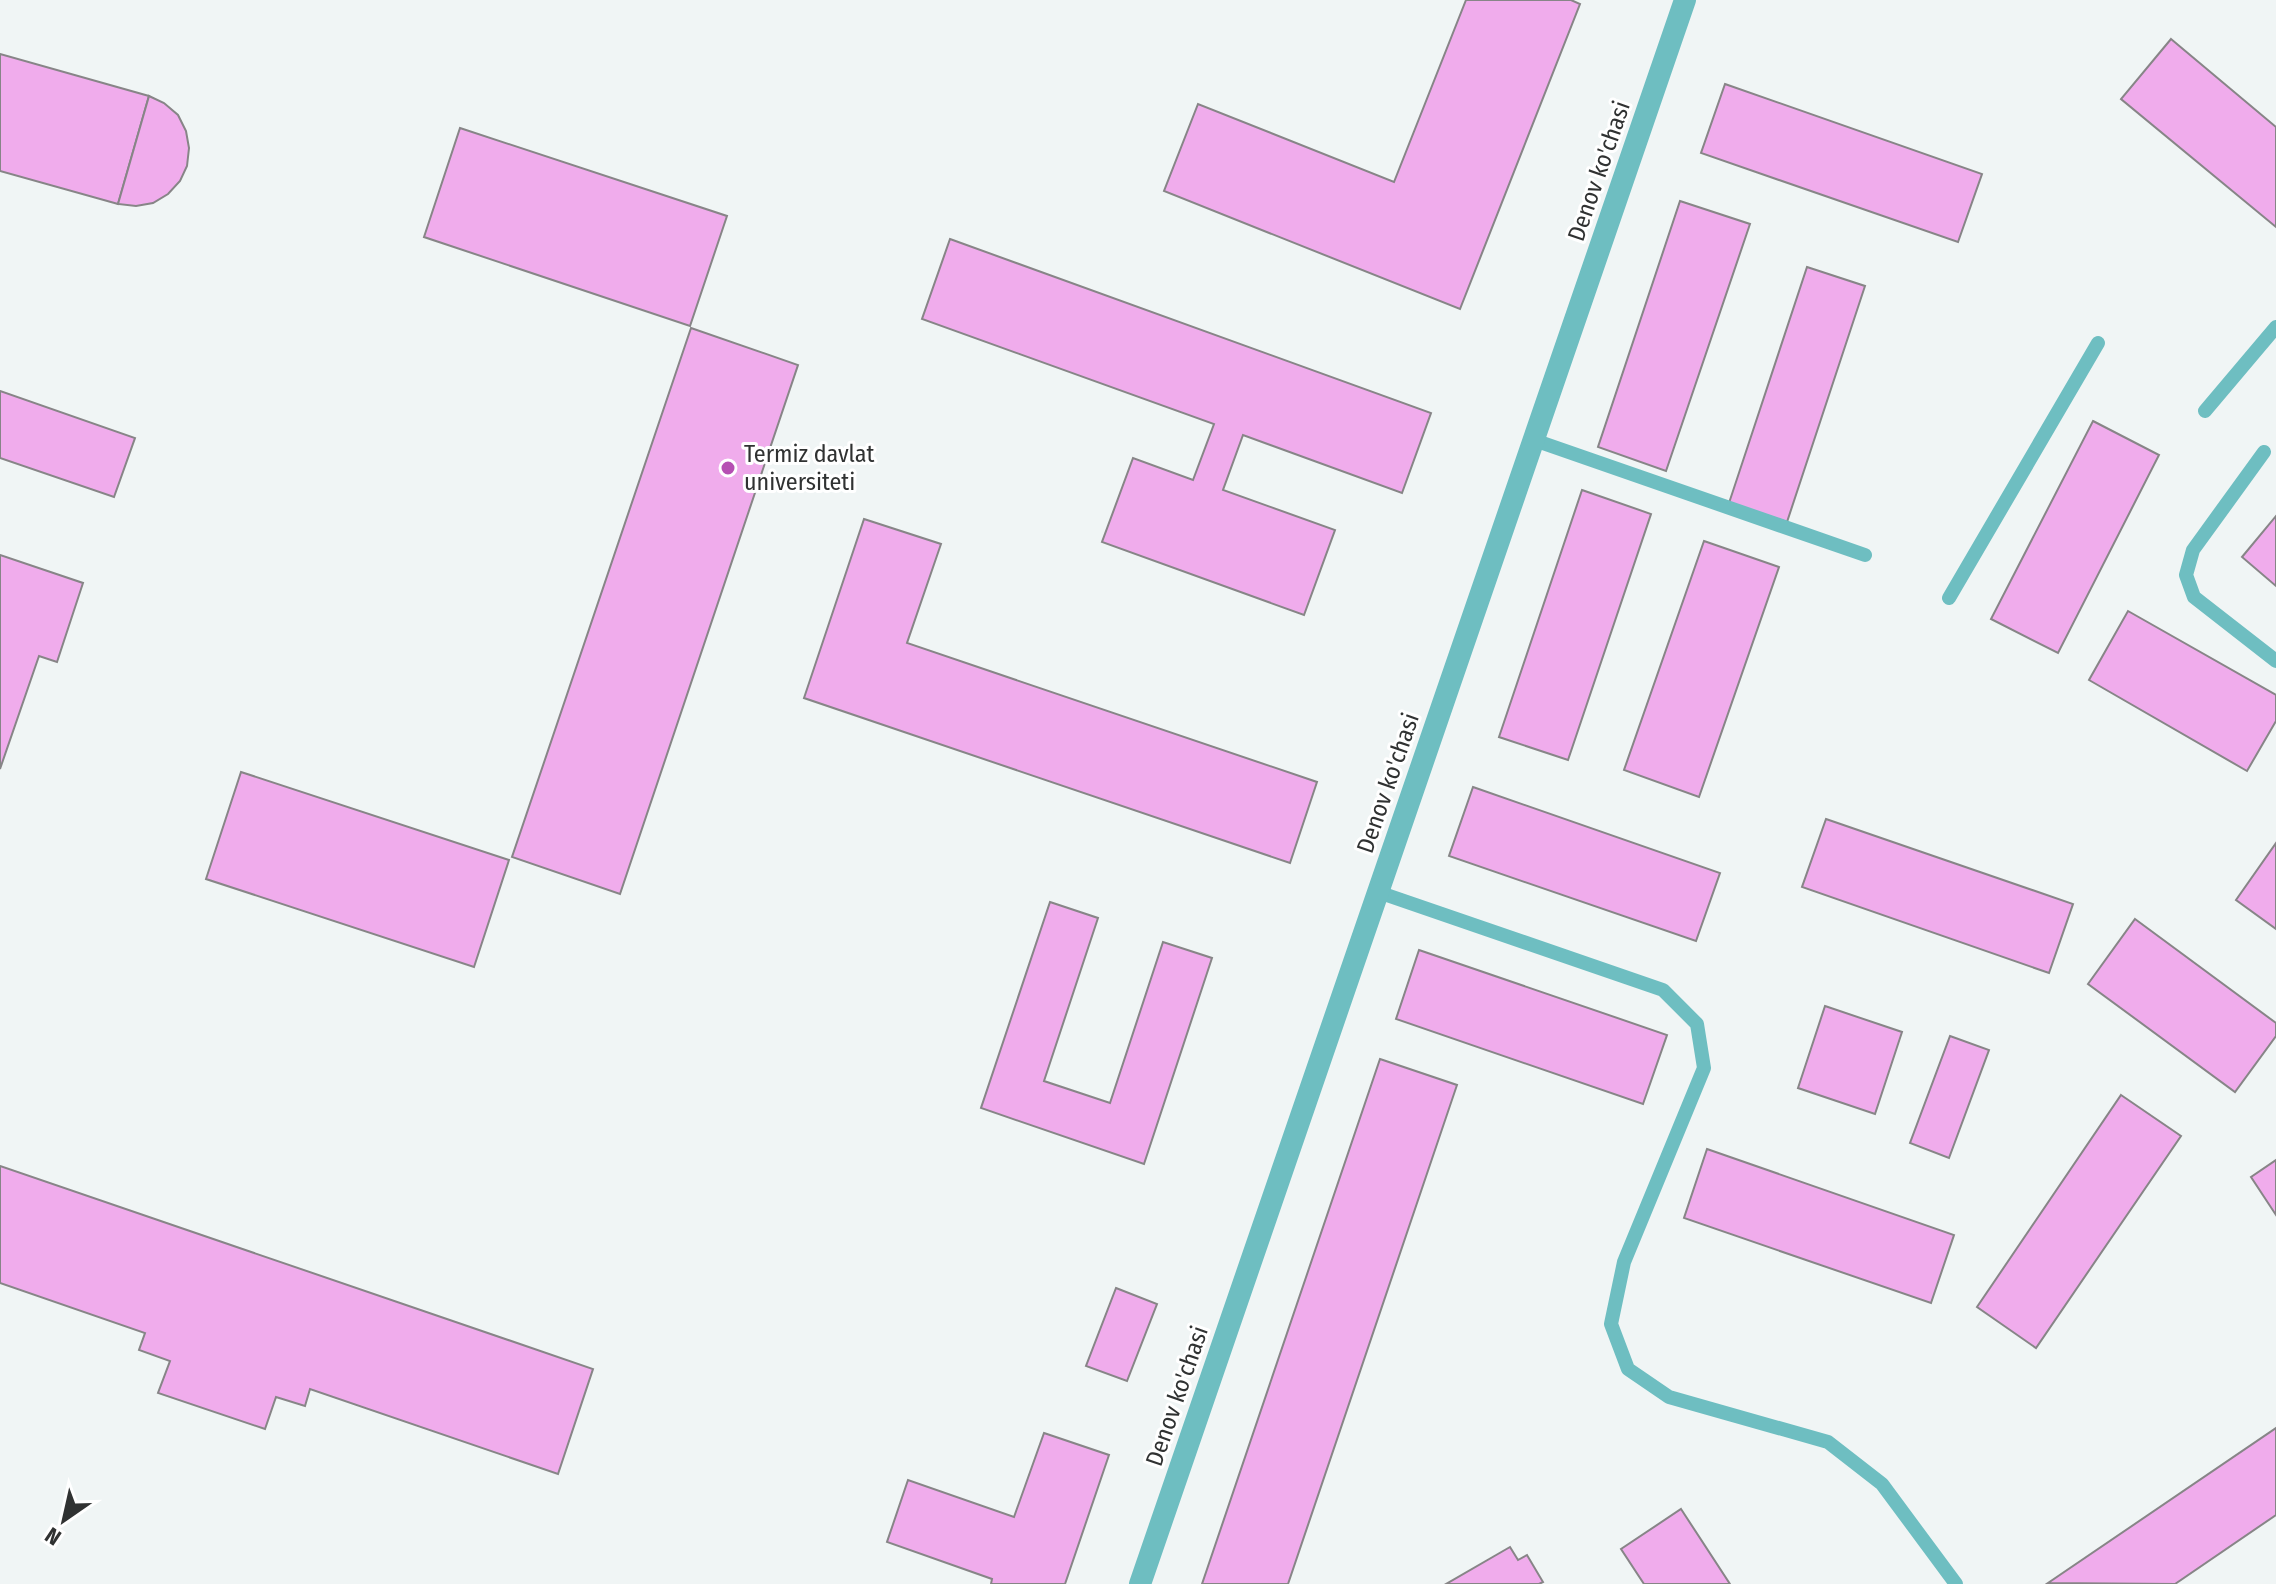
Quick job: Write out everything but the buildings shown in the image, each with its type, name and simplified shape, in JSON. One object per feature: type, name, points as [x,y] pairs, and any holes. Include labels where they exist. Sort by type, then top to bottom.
[{"type":"street","name":"Denov ko'chasi","points":[[1140,1584],[1685,0]]},
{"type":"lane","points":[[2205,411],[2276,327]]},
{"type":"lane","points":[[1949,598],[2098,343]]},
{"type":"lane","points":[[1534,440],[1865,555]]},
{"type":"lane","points":[[2264,452],[2193,550],[2186,575],[2194,597],[2276,661]]},
{"type":"lane","points":[[1378,892],[1663,990],[1697,1024],[1704,1068],[1624,1262],[1611,1324],[1628,1369],[1669,1397],[1828,1442],[1882,1484],[1956,1584]]},
{"type":"place","name":"Termiz davlat universiteti","points":[[728,468]]}]
